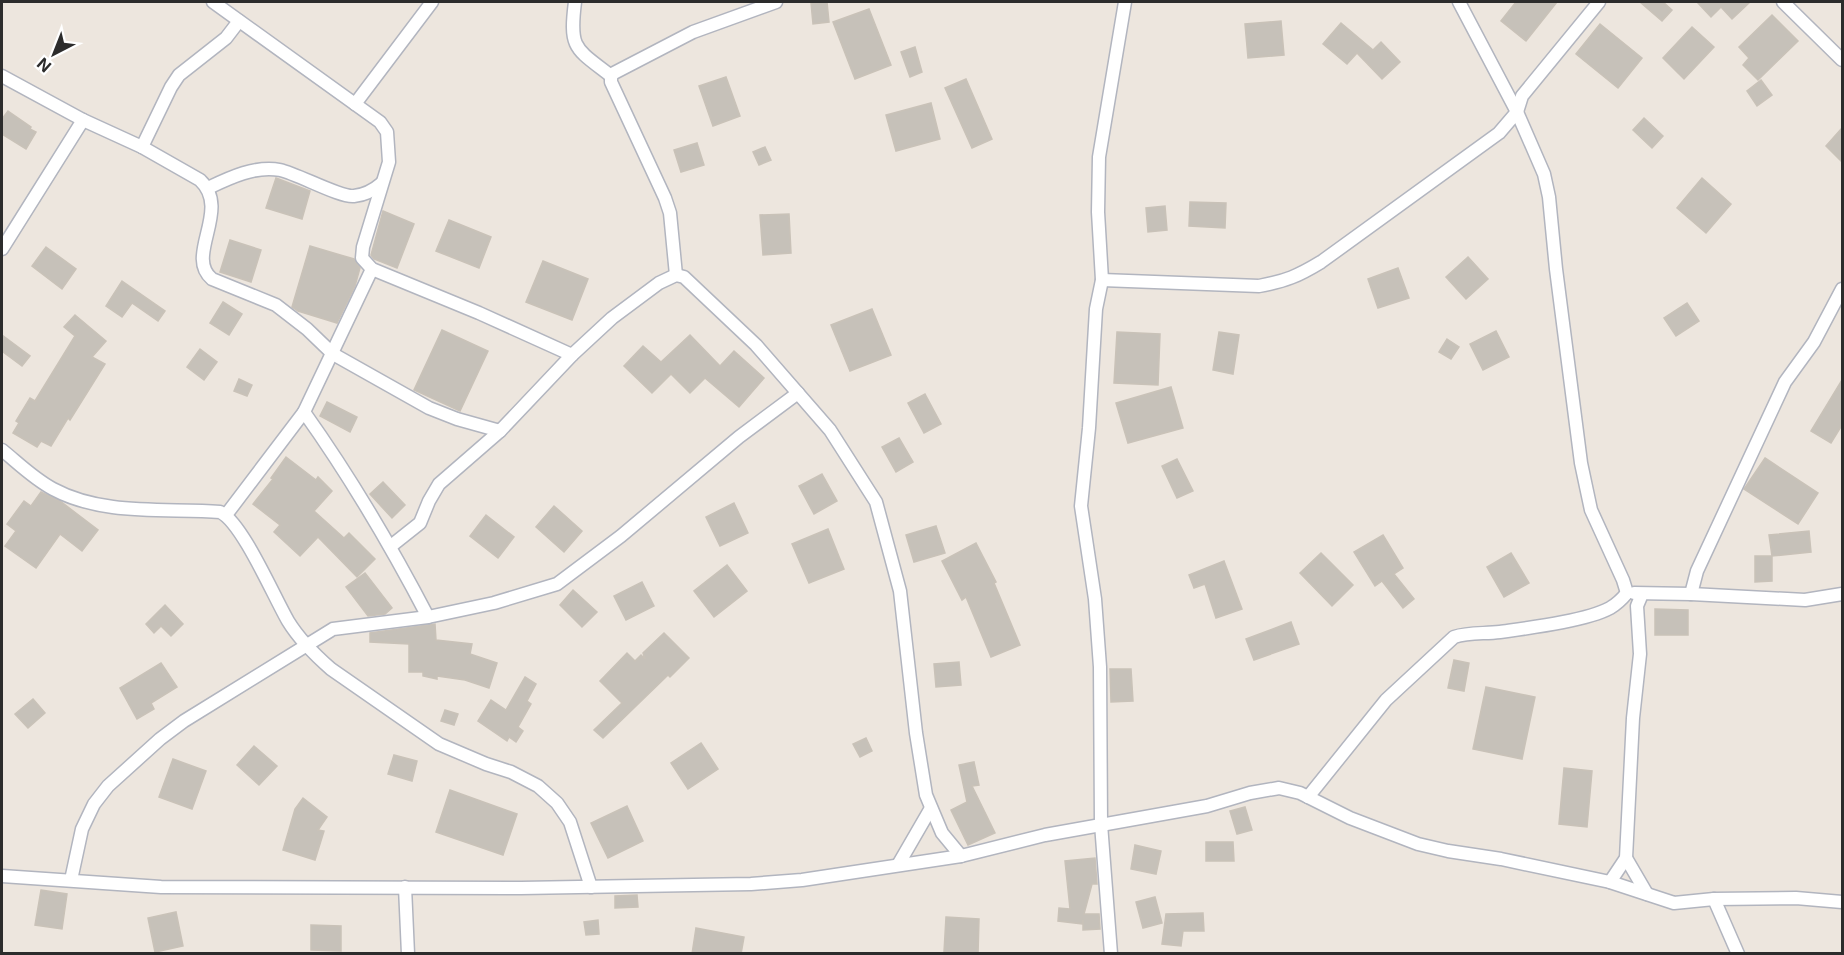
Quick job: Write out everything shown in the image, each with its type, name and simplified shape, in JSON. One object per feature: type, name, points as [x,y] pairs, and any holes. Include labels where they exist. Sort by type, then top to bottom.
[{"type":"street","points":[[213,2],[380,122],[387,132],[389,162],[363,247],[362,258],[372,269],[479,313],[572,355]]},
{"type":"street","points":[[355,104],[432,2]]},
{"type":"street","points":[[575,2],[572,36],[575,45],[588,59],[611,76]]},
{"type":"street","points":[[611,76],[693,32],[776,2]]},
{"type":"street","points":[[1111,954],[1101,824],[1100,667],[1095,599],[1081,506],[1089,428],[1096,309],[1102,280],[1098,212],[1099,157],[1125,2]]},
{"type":"street","points":[[1459,2],[1516,112],[1544,174],[1549,197],[1581,463],[1591,510],[1627,592]]},
{"type":"street","points":[[1102,280],[1259,286],[1285,282],[1300,275],[1499,133],[1516,112],[1522,96],[1599,2]]},
{"type":"street","points":[[1783,2],[1842,60]]},
{"type":"street","points":[[142,147],[171,87],[180,75],[226,38],[239,21]]},
{"type":"street","points":[[2,76],[83,120],[142,147],[189,173],[208,188],[213,207],[202,262],[206,275],[276,305],[307,329],[333,354],[429,408],[457,419],[500,431]]},
{"type":"street","points":[[611,76],[611,82],[670,213],[676,275]]},
{"type":"street","points":[[2,249],[83,120]]},
{"type":"street","points":[[208,188],[260,169],[278,170],[308,179],[347,196],[373,191],[383,182]]},
{"type":"street","points":[[226,515],[304,412],[372,269]]},
{"type":"street","points":[[391,546],[420,523],[439,484],[500,431],[572,355],[612,318],[659,283],[676,275],[684,276],[756,345],[798,393],[830,430],[869,489],[880,514],[900,591],[916,733],[926,795],[942,834],[961,856]]},
{"type":"street","points":[[1691,594],[1697,571],[1785,382],[1814,342],[1842,289]]},
{"type":"street","points":[[71,880],[82,829],[94,804],[108,786],[160,739],[184,721],[333,629],[428,617],[494,603],[557,584],[621,536],[739,437],[798,393]]},
{"type":"street","points":[[304,412],[343,467],[391,546],[428,617]]},
{"type":"street","points":[[2,450],[32,476],[53,489],[93,504],[118,508],[209,512],[226,515],[240,533],[289,623],[331,669],[439,744],[511,772],[538,786],[557,803],[570,822],[591,887]]},
{"type":"street","points":[[1627,592],[1795,600],[1842,594]]},
{"type":"street","points":[[1308,797],[1380,706],[1454,637],[1464,633],[1498,632],[1591,615],[1609,609],[1620,602],[1627,592]]},
{"type":"street","points":[[1610,882],[1626,858],[1633,718],[1640,654],[1637,606],[1642,594]]},
{"type":"street","points":[[2,876],[161,886],[591,887],[751,884],[802,880],[961,856],[1045,835],[1207,806],[1250,793],[1279,788],[1308,797],[1350,818],[1418,844],[1610,882],[1674,903],[1714,899],[1796,898],[1842,902]]},
{"type":"street","points":[[898,865],[931,808]]},
{"type":"street","points":[[1626,858],[1647,894]]},
{"type":"street","points":[[405,887],[408,954]]},
{"type":"street","points":[[1714,899],[1738,954]]},
{"type":"building","points":[[827,2],[829,22],[813,24],[811,3]]},
{"type":"building","points":[[1516,2],[1557,2],[1526,41],[1501,21]]},
{"type":"building","points":[[1640,2],[1663,2],[1672,10],[1662,21]]},
{"type":"building","points":[[1697,2],[1750,2],[1732,19],[1721,7],[1711,17]]},
{"type":"building","points":[[869,9],[891,65],[855,79],[833,22]]},
{"type":"building","points":[[1772,15],[1798,41],[1758,80],[1743,65],[1749,58],[1739,47]]},
{"type":"building","points":[[1281,21],[1284,55],[1248,58],[1245,24]]},
{"type":"building","points":[[1341,23],[1373,50],[1381,42],[1400,62],[1382,79],[1357,53],[1347,64],[1323,44]]},
{"type":"building","points":[[1600,24],[1642,58],[1618,88],[1576,54]]},
{"type":"building","points":[[1692,27],[1714,47],[1684,79],[1663,58]]},
{"type":"building","points":[[915,47],[922,72],[910,77],[901,52]]},
{"type":"building","points":[[726,77],[740,116],[713,126],[699,86]]},
{"type":"building","points":[[966,79],[992,139],[972,148],[945,88]]},
{"type":"building","points":[[1761,80],[1772,95],[1757,106],[1747,91]]},
{"type":"building","points":[[931,103],[940,139],[896,151],[886,115]]},
{"type":"building","points":[[8,111],[36,132],[26,149],[2,134],[2,119]]},
{"type":"building","points":[[1644,118],[1663,136],[1652,148],[1633,130]]},
{"type":"building","points":[[1842,128],[1842,162],[1826,146]]},
{"type":"building","points":[[697,143],[704,165],[681,172],[674,150]]},
{"type":"building","points":[[765,147],[771,160],[759,165],[753,152]]},
{"type":"building","points":[[276,178],[310,191],[302,219],[266,208]]},
{"type":"building","points":[[1702,178],[1731,204],[1706,233],[1677,208]]},
{"type":"building","points":[[1190,202],[1226,203],[1225,228],[1189,226]]},
{"type":"building","points":[[1165,206],[1167,230],[1148,232],[1146,208]]},
{"type":"building","points":[[383,211],[414,224],[397,268],[374,259],[371,255]]},
{"type":"building","points":[[789,214],[791,253],[763,255],[760,215]]},
{"type":"building","points":[[449,220],[491,237],[479,268],[436,251]]},
{"type":"building","points":[[230,240],[261,250],[251,282],[220,272]]},
{"type":"building","points":[[310,246],[354,259],[360,268],[355,286],[337,323],[292,307]]},
{"type":"building","points":[[46,247],[76,269],[62,289],[32,266]]},
{"type":"building","points":[[1468,257],[1488,279],[1466,299],[1446,277]]},
{"type":"building","points":[[543,261],[588,279],[572,320],[526,302]]},
{"type":"building","points":[[1398,268],[1409,298],[1378,308],[1368,279]]},
{"type":"building","points":[[122,281],[165,311],[158,321],[132,303],[122,317],[106,306]]},
{"type":"building","points":[[223,302],[242,314],[229,335],[210,323]]},
{"type":"building","points":[[1687,303],[1699,321],[1676,336],[1664,318]]},
{"type":"building","points":[[872,309],[891,355],[850,371],[831,325]]},
{"type":"building","points":[[75,315],[106,341],[92,357],[105,364],[51,446],[41,441],[37,447],[13,433],[19,423],[16,421],[30,398],[35,401],[75,336],[64,327]]},
{"type":"building","points":[[442,330],[488,351],[460,411],[414,390]]},
{"type":"building","points":[[1496,331],[1509,357],[1483,370],[1470,344]]},
{"type":"building","points":[[1117,332],[1160,334],[1158,385],[1114,383]]},
{"type":"building","points":[[1219,332],[1239,335],[1233,374],[1213,370]]},
{"type":"building","points":[[2,335],[30,356],[22,366],[2,351]]},
{"type":"building","points":[[690,335],[720,366],[734,351],[764,378],[739,407],[705,378],[690,393],[671,374],[652,393],[624,366],[643,346],[661,362]]},
{"type":"building","points":[[1447,339],[1459,347],[1451,359],[1439,352]]},
{"type":"building","points":[[200,349],[217,362],[204,380],[187,367]]},
{"type":"building","points":[[239,379],[252,385],[247,396],[234,391]]},
{"type":"building","points":[[1842,380],[1842,425],[1831,443],[1811,431]]},
{"type":"building","points":[[1171,387],[1183,428],[1128,443],[1116,403]]},
{"type":"building","points":[[925,394],[941,424],[924,433],[908,403]]},
{"type":"building","points":[[327,402],[357,417],[350,432],[320,416]]},
{"type":"building","points":[[899,438],[913,462],[896,472],[882,447]]},
{"type":"building","points":[[286,457],[316,480],[318,477],[332,491],[314,511],[344,538],[349,533],[375,559],[357,577],[318,537],[300,556],[274,532],[280,525],[253,504],[273,479],[271,478]]},
{"type":"building","points":[[1765,458],[1818,493],[1798,524],[1744,489]]},
{"type":"building","points":[[1177,459],[1193,491],[1177,498],[1162,466]]},
{"type":"building","points":[[822,474],[837,501],[814,514],[799,486]]},
{"type":"building","points":[[383,482],[405,505],[392,518],[370,494]]},
{"type":"building","points":[[41,492],[60,501],[98,530],[82,551],[60,534],[36,568],[5,546],[16,531],[7,524],[24,501],[31,506]]},
{"type":"building","points":[[734,503],[748,533],[720,546],[706,517]]},
{"type":"building","points":[[554,506],[582,531],[564,552],[536,527]]},
{"type":"building","points":[[486,515],[514,537],[498,558],[470,536]]},
{"type":"building","points":[[936,526],[945,553],[914,562],[906,535]]},
{"type":"building","points":[[828,529],[844,569],[809,583],[792,544]]},
{"type":"building","points":[[1809,531],[1811,552],[1772,556],[1769,535]]},
{"type":"building","points":[[1383,535],[1403,568],[1394,574],[1414,599],[1403,608],[1382,581],[1375,586],[1354,552]]},
{"type":"building","points":[[976,543],[996,582],[994,583],[1020,645],[991,657],[966,597],[962,600],[942,561]]},
{"type":"building","points":[[1321,553],[1353,585],[1332,606],[1300,573]]},
{"type":"building","points":[[1511,553],[1529,583],[1504,597],[1487,567]]},
{"type":"building","points":[[1755,556],[1772,556],[1772,581],[1755,582]]},
{"type":"building","points":[[1224,561],[1242,609],[1216,618],[1205,584],[1194,588],[1189,575]]},
{"type":"building","points":[[727,565],[747,591],[714,617],[694,591]]},
{"type":"building","points":[[365,573],[392,608],[385,614],[368,616],[346,587]]},
{"type":"building","points":[[642,582],[654,606],[626,620],[614,596]]},
{"type":"building","points":[[573,590],[597,612],[582,627],[560,605]]},
{"type":"building","points":[[165,605],[183,624],[171,636],[161,626],[154,633],[146,624]]},
{"type":"building","points":[[1655,609],[1688,610],[1688,635],[1655,635]]},
{"type":"building","points":[[1291,622],[1299,644],[1254,660],[1246,639]]},
{"type":"building","points":[[435,624],[436,640],[472,644],[470,654],[497,663],[489,688],[465,680],[437,676],[437,679],[423,676],[423,672],[409,672],[409,644],[370,642],[370,633]]},
{"type":"building","points":[[664,633],[689,658],[670,677],[668,675],[603,738],[594,730],[622,703],[600,681],[627,653],[635,661],[641,655],[645,659],[643,653]]},
{"type":"building","points":[[1454,660],[1469,663],[1464,691],[1448,688]]},
{"type":"building","points":[[959,662],[961,685],[936,687],[934,664]]},
{"type":"building","points":[[161,663],[177,687],[151,703],[154,709],[137,719],[120,688]]},
{"type":"building","points":[[1110,669],[1131,669],[1133,701],[1111,702]]},
{"type":"building","points":[[525,677],[536,684],[527,701],[531,704],[518,727],[523,731],[516,742],[509,737],[507,741],[478,721],[491,700],[506,710]]},
{"type":"building","points":[[1486,687],[1535,697],[1522,759],[1473,749]]},
{"type":"building","points":[[33,699],[45,713],[28,728],[15,714]]},
{"type":"building","points":[[445,710],[458,714],[454,725],[441,721]]},
{"type":"building","points":[[866,738],[872,751],[860,757],[853,744]]},
{"type":"building","points":[[701,743],[718,769],[688,789],[671,763]]},
{"type":"building","points":[[254,746],[277,766],[259,785],[237,765]]},
{"type":"building","points":[[394,755],[417,761],[412,781],[388,774]]},
{"type":"building","points":[[173,759],[206,771],[192,809],[159,797]]},
{"type":"building","points":[[974,762],[979,785],[972,786],[995,833],[968,845],[951,810],[967,802],[959,765]]},
{"type":"building","points":[[1564,768],[1592,771],[1587,827],[1559,824]]},
{"type":"building","points":[[450,790],[517,814],[503,855],[436,832]]},
{"type":"building","points":[[303,798],[327,817],[318,830],[324,831],[315,860],[283,850],[295,809]]},
{"type":"building","points":[[627,806],[643,841],[608,858],[591,823]]},
{"type":"building","points":[[1245,807],[1252,830],[1237,834],[1230,811]]},
{"type":"building","points":[[1206,842],[1233,842],[1234,861],[1206,861]]},
{"type":"building","points":[[1135,845],[1161,851],[1156,874],[1131,869]]},
{"type":"building","points":[[1095,858],[1097,884],[1092,884],[1084,914],[1099,914],[1100,929],[1083,930],[1083,920],[1082,924],[1058,921],[1059,908],[1070,909],[1065,861]]},
{"type":"building","points":[[41,890],[67,894],[62,929],[35,925]]},
{"type":"building","points":[[637,895],[638,907],[615,908],[615,896]]},
{"type":"building","points":[[1155,897],[1162,923],[1143,928],[1136,902]]},
{"type":"building","points":[[176,912],[183,946],[155,952],[148,918]]},
{"type":"building","points":[[1203,913],[1204,931],[1183,931],[1181,946],[1162,944],[1166,914]]},
{"type":"building","points":[[946,917],[979,919],[978,954],[944,952]]},
{"type":"building","points":[[598,920],[599,934],[586,935],[584,922]]},
{"type":"building","points":[[311,925],[341,926],[341,951],[311,950]]},
{"type":"building","points":[[696,928],[744,937],[741,954],[692,954]]}]
